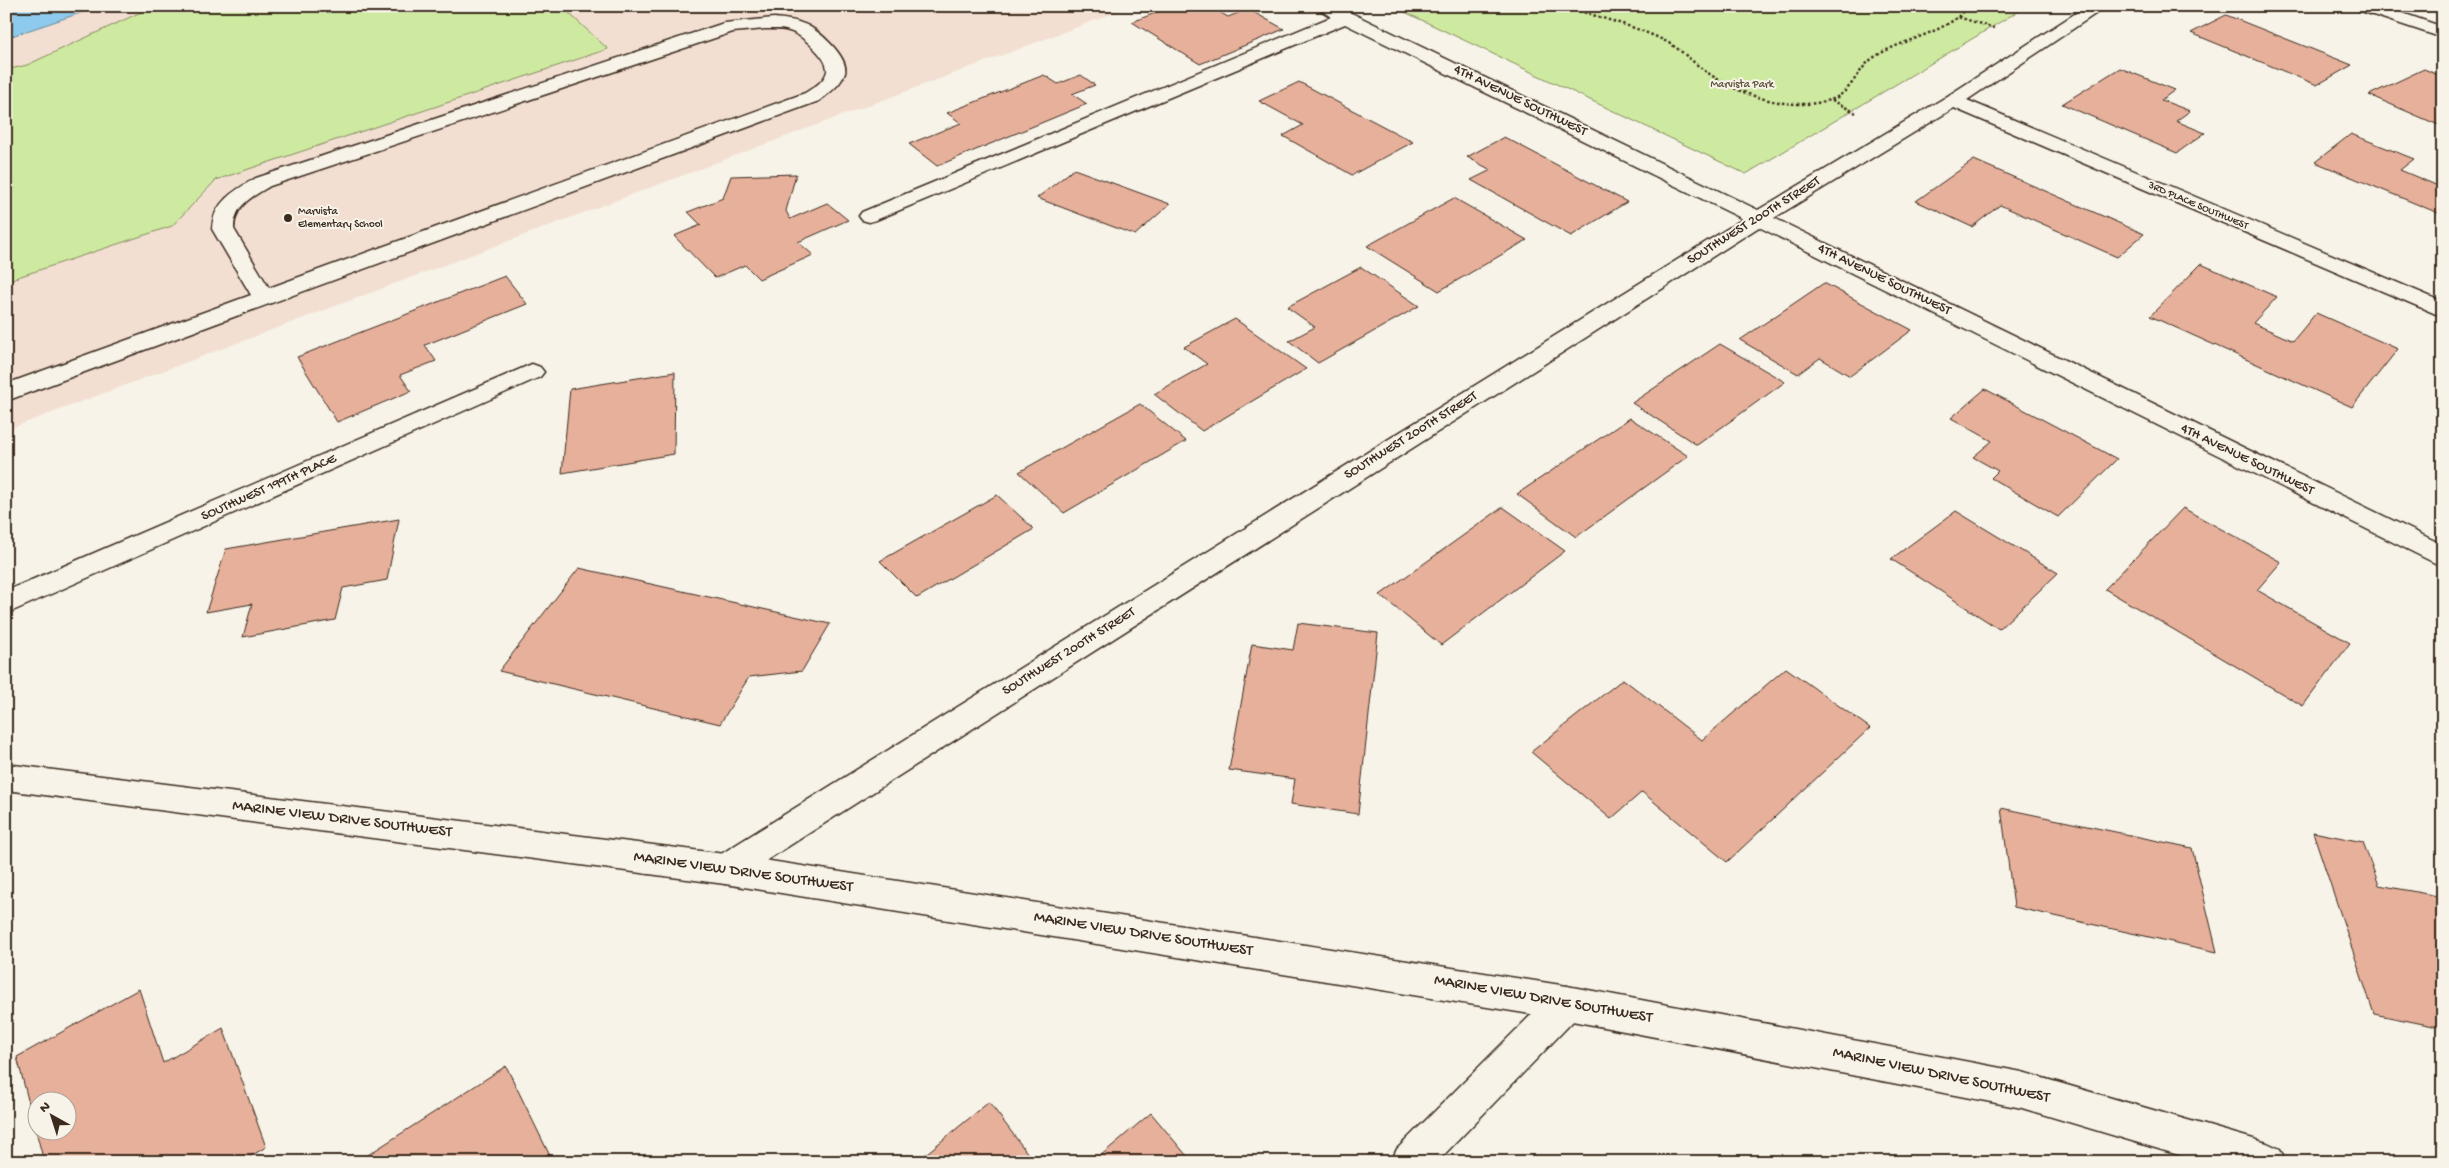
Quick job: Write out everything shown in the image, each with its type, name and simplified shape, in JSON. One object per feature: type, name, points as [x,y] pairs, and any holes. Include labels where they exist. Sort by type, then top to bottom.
[{"type":"street","name":"4TH AVENUE SOUTHWEST","points":[[1323,6],[1758,218],[2443,557]]},
{"type":"street","name":"SOUTHWEST 200TH STREET","points":[[725,869],[1758,218],[1953,101],[2099,6]]},
{"type":"street","points":[[2364,6],[2443,33]]},
{"type":"street","points":[[869,216],[1346,17]]},
{"type":"street","points":[[6,393],[812,97],[828,85],[836,73],[836,61],[821,45],[800,29],[779,24],[730,27],[263,182],[244,193],[230,205],[222,218],[223,229],[264,298]]},
{"type":"street","name":"3RD PLACE SOUTHWEST","points":[[1953,101],[2443,310]]},
{"type":"street","name":"SOUTHWEST 199TH PLACE","points":[[6,603],[532,372]]},
{"type":"street","name":"MARINE VIEW DRIVE SOUTHWEST","points":[[6,777],[725,869],[1567,1003],[2022,1090],[2268,1162]]},
{"type":"street","points":[[1410,1162],[1567,1003]]},
{"type":"path","points":[[1488,7],[1499,10],[1506,6]]},
{"type":"path","points":[[1565,6],[1658,38],[1676,47],[1709,73],[1732,87],[1763,99],[1789,103],[1832,100],[1849,89],[1868,61],[1885,50],[1936,32],[1958,17],[1963,11],[1960,6]]},
{"type":"path","points":[[1958,17],[1995,28]]},
{"type":"path","points":[[1832,100],[1856,113]]},
{"type":"shaded area","name":"Marvista Elementary School","points":[[6,6],[1133,6],[6,430]]},
{"type":"green space","points":[[154,6],[561,6],[608,49],[216,180],[172,226],[6,281],[6,70],[27,65]]},
{"type":"green space","name":"Marvista Park","points":[[1392,6],[2027,6],[1746,174]]},
{"type":"water","points":[[6,6],[101,6],[6,38]]},
{"type":"building","points":[[1173,6],[1209,6],[1228,17],[1248,9],[1284,29],[1200,64],[1132,22]]},
{"type":"building","points":[[2226,15],[2352,65],[2317,85],[2191,33]]},
{"type":"building","points":[[2120,68],[2175,90],[2161,100],[2190,111],[2176,121],[2205,133],[2177,153],[2062,104]]},
{"type":"building","points":[[2424,69],[2443,77],[2443,127],[2369,95]]},
{"type":"building","points":[[1044,75],[1058,84],[1081,75],[1095,85],[1072,94],[1087,104],[937,166],[909,144],[961,123],[947,113]]},
{"type":"building","points":[[1299,82],[1413,142],[1352,175],[1283,136],[1303,125],[1259,101]]},
{"type":"building","points":[[2351,134],[2414,159],[2400,170],[2443,188],[2443,215],[2315,162]]},
{"type":"building","points":[[1504,137],[1627,202],[1571,236],[1471,180],[1491,170],[1467,157]]},
{"type":"building","points":[[1974,160],[2144,234],[2117,257],[2000,205],[1972,227],[1916,201]]},
{"type":"building","points":[[1074,169],[1170,204],[1135,235],[1037,198]]},
{"type":"building","points":[[796,174],[786,211],[790,219],[827,203],[848,220],[798,242],[813,255],[759,279],[745,265],[715,278],[674,236],[701,225],[688,212],[723,198],[731,176]]},
{"type":"building","points":[[1454,198],[1527,240],[1439,291],[1367,246]]},
{"type":"building","points":[[2201,264],[2277,297],[2253,323],[2293,341],[2316,313],[2398,349],[2352,407],[2150,316]]},
{"type":"building","points":[[1361,267],[1419,306],[1318,363],[1289,341],[1315,327],[1287,307]]},
{"type":"building","points":[[505,276],[527,304],[425,345],[436,361],[400,375],[411,391],[337,422],[297,357]]},
{"type":"building","points":[[1824,283],[1912,330],[1850,376],[1820,358],[1798,374],[1740,340]]},
{"type":"building","points":[[1235,319],[1306,369],[1202,431],[1154,394],[1207,364],[1184,347]]},
{"type":"building","points":[[1720,344],[1785,382],[1697,445],[1632,403]]},
{"type":"building","points":[[675,372],[674,454],[562,473],[570,389]]},
{"type":"building","points":[[1985,389],[2117,459],[2058,517],[1991,478],[1998,471],[1973,457],[1992,441],[1951,418]]},
{"type":"building","points":[[1140,404],[1186,441],[1064,513],[1019,472]]},
{"type":"building","points":[[1630,418],[1688,456],[1576,537],[1517,494]]},
{"type":"building","points":[[997,495],[1034,529],[917,598],[880,561]]},
{"type":"building","points":[[1503,507],[1565,551],[1441,645],[1380,595]]},
{"type":"building","points":[[2183,508],[2281,562],[2257,590],[2350,643],[2303,706],[2105,589]]},
{"type":"building","points":[[1956,511],[2058,573],[1999,629],[1891,559]]},
{"type":"building","points":[[399,519],[387,580],[343,588],[335,620],[243,637],[252,604],[206,612],[226,549]]},
{"type":"building","points":[[579,568],[830,624],[802,671],[749,677],[720,724],[499,671]]},
{"type":"building","points":[[1298,623],[1378,633],[1358,814],[1291,804],[1295,779],[1229,770],[1252,644],[1293,650]]},
{"type":"building","points":[[1786,668],[1870,728],[1727,862],[1642,792],[1611,819],[1531,752],[1623,679],[1702,740]]},
{"type":"building","points":[[2001,808],[2192,848],[2217,952],[2014,907]]},
{"type":"building","points":[[2313,832],[2363,842],[2379,885],[2443,897],[2443,1028],[2374,1014]]},
{"type":"building","points":[[139,989],[163,1063],[223,1028],[266,1147],[241,1162],[44,1162],[38,1140],[78,1140],[78,1090],[28,1090],[28,1100],[17,1057]]},
{"type":"building","points":[[506,1066],[553,1162],[357,1162]]},
{"type":"building","points":[[989,1102],[1034,1162],[916,1162]]},
{"type":"building","points":[[1151,1113],[1192,1162],[1093,1162]]},
{"type":"place","name":"Marvista Elementary School","points":[[288,218]]}]
